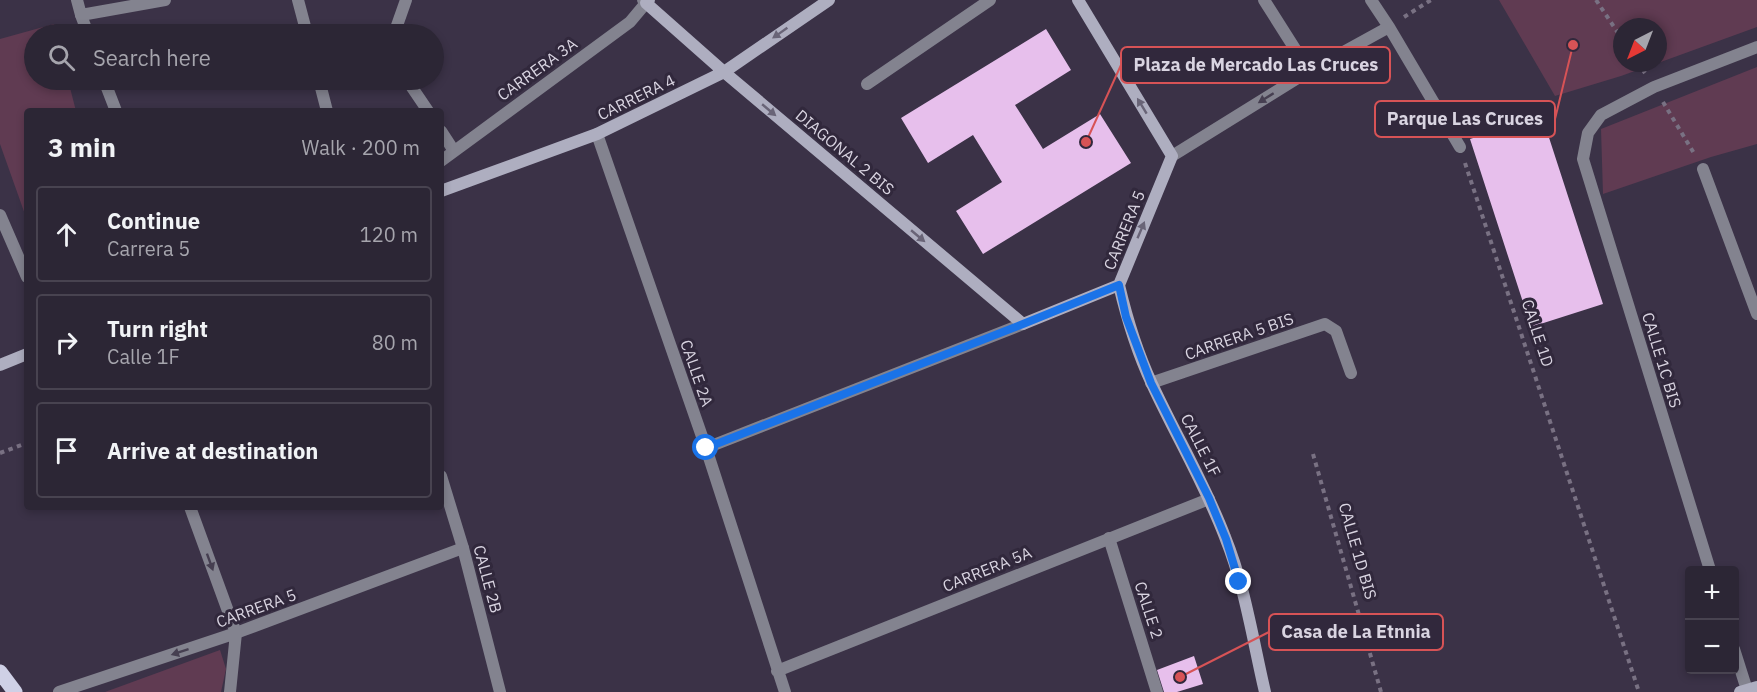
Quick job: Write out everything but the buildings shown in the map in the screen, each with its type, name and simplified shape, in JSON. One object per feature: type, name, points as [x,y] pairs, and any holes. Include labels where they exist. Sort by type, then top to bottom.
[{"type":"main road","points":[[0,672],[15,692]]},
{"type":"street","points":[[77,0],[84,24]]},
{"type":"street","points":[[81,15],[165,0]]},
{"type":"street","points":[[298,0],[304,24]]},
{"type":"street","points":[[398,24],[406,0]]},
{"type":"street","name":"CARRERA 4","points":[[444,190],[597,134],[724,72],[829,0]]},
{"type":"street","points":[[867,84],[990,0]]},
{"type":"street","points":[[1078,0],[1172,156],[1309,71],[1389,27]]},
{"type":"street","points":[[1264,0],[1309,71]]},
{"type":"street","points":[[1371,0],[1460,147]]},
{"type":"street","name":"DIAGONAL 2 BIS","points":[[646,1],[724,72],[1023,324]]},
{"type":"street","name":"CARRERA 3A","points":[[444,159],[630,22],[646,1]]},
{"type":"street","points":[[1654,87],[1757,47]]},
{"type":"street","name":"CALLE 1C BIS","points":[[1654,87],[1601,115],[1588,133],[1583,159],[1709,566]]},
{"type":"street","points":[[108,90],[115,108]]},
{"type":"street","points":[[322,90],[326,108]]},
{"type":"street","points":[[414,90],[426,108]]},
{"type":"street","name":"CALLE 2A","points":[[597,134],[706,448],[785,692]]},
{"type":"street","points":[[444,136],[454,152]]},
{"type":"street","name":"CARRERA 5","points":[[706,448],[1119,285],[1172,156]]},
{"type":"street","points":[[1702,169],[1757,314]]},
{"type":"street","points":[[0,215],[24,270]]},
{"type":"street","name":"CALLE 1F","points":[[1119,285],[1126,317],[1151,383],[1209,498],[1226,539],[1239,582],[1265,692]]},
{"type":"street","name":"CARRERA 5 BIS","points":[[1151,383],[1325,324],[1336,331],[1351,373]]},
{"type":"street","points":[[0,365],[24,355]]},
{"type":"street","name":"CALLE 2B","points":[[444,486],[463,548],[500,692]]},
{"type":"street","name":"CARRERA 5A","points":[[777,671],[1209,498]]},
{"type":"street","points":[[191,510],[236,633],[230,692]]},
{"type":"street","name":"CALLE 2","points":[[1109,538],[1157,692]]},
{"type":"street","name":"CARRERA 5","points":[[59,692],[236,633],[463,548]]},
{"type":"street","points":[[1739,664],[1748,690]]},
{"type":"path","points":[[1389,27],[1431,0]]},
{"type":"path","points":[[1596,0],[1613,26]]},
{"type":"path","points":[[1644,72],[1702,169]]},
{"type":"path","name":"CALLE 1D","points":[[1460,147],[1639,692]]},
{"type":"path","points":[[0,453],[24,444]]},
{"type":"path","name":"CALLE 1D BIS","points":[[1313,454],[1381,692]]},
{"type":"shaded area","points":[[1499,0],[1757,0],[1757,27],[1667,60],[1667,18],[1613,18],[1613,72],[1632,72],[1555,96]]},
{"type":"shaded area","points":[[24,32],[24,90],[71,90],[75,108],[24,108],[24,212],[0,144],[0,39]]},
{"type":"shaded area","points":[[1757,67],[1757,144],[1711,157],[1603,194],[1601,129]]},
{"type":"shaded area","points":[[220,650],[226,669],[221,692],[105,692]]},
{"type":"place","name":"Parque Las Cruces","points":[[1573,45]]},
{"type":"place","name":"Plaza de Mercado Las Cruces","points":[[1086,142]]},
{"type":"place","name":"Casa de La Etnnia","points":[[1180,677]]},
{"type":"route","points":[[706,448],[1119,285],[1126,317],[1151,383],[1209,498],[1226,539],[1239,582]]}]
